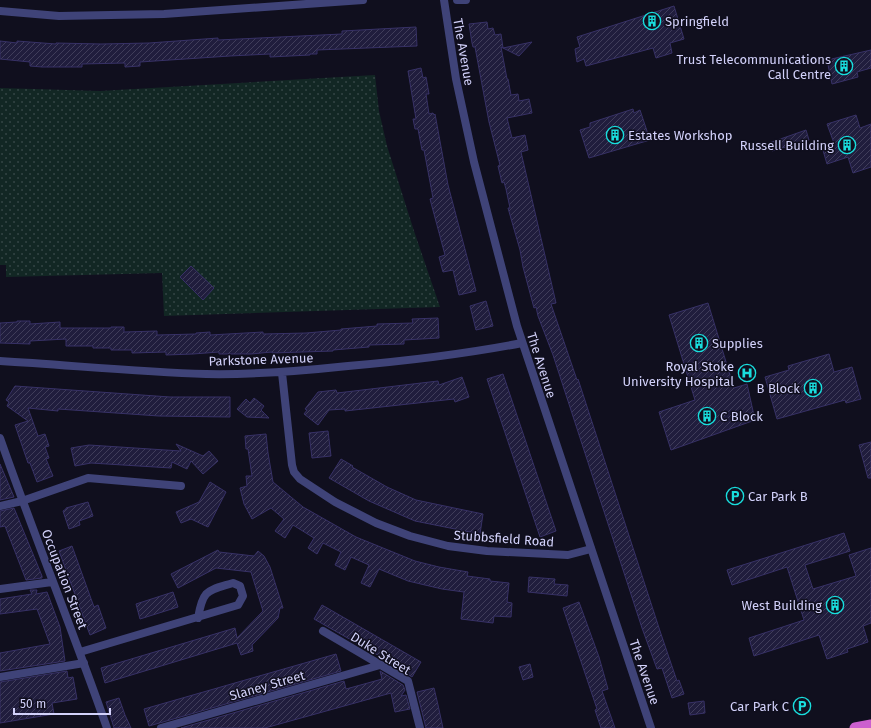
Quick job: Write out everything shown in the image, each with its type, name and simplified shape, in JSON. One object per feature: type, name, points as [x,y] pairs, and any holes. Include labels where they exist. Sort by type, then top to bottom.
[{"type":"highway","points":[[855,728],[871,726]]},
{"type":"street","points":[[0,11],[59,16],[164,14],[363,0]]},
{"type":"street","name":"The Avenue","points":[[444,0],[456,79],[474,162],[522,343],[651,728]]},
{"type":"street","points":[[458,0],[466,0]]},
{"type":"street","name":"Parkstone Avenue","points":[[0,361],[206,374],[282,373],[382,363],[482,350],[522,343]]},
{"type":"street","name":"Stubbsfield Road","points":[[282,373],[294,472],[300,479],[335,502],[403,534],[448,546],[487,551],[568,555],[591,549]]},
{"type":"street","name":"Occupation Street","points":[[0,438],[107,728]]},
{"type":"street","points":[[0,506],[22,501],[88,478],[181,486]]},
{"type":"street","points":[[0,589],[52,582]]},
{"type":"street","points":[[80,652],[198,618],[238,605],[243,596],[240,586],[233,583],[209,591],[201,601],[198,618]]},
{"type":"street","name":"Duke Street","points":[[322,631],[408,681],[420,728]]},
{"type":"street","points":[[0,677],[84,663]]},
{"type":"street","name":"Slaney Street","points":[[161,728],[380,665]]},
{"type":"green space","points":[[375,75],[379,111],[387,146],[440,307],[164,316],[162,273],[6,277],[6,265],[0,265],[0,88],[100,91]]},
{"type":"building","name":"Springfield","points":[[674,6],[684,39],[670,43],[672,53],[656,58],[653,48],[586,66],[584,59],[577,62],[575,49],[580,47],[577,37]]},
{"type":"building","points":[[487,22],[488,29],[493,28],[495,35],[501,34],[503,48],[501,47],[511,95],[518,94],[519,101],[529,99],[532,113],[507,118],[512,138],[525,135],[528,150],[521,152],[556,303],[551,304],[577,380],[578,379],[677,681],[679,680],[684,694],[672,698],[662,668],[657,669],[642,628],[553,355],[536,307],[534,308],[508,208],[510,208],[506,189],[504,182],[502,183],[498,166],[500,165],[489,122],[475,47],[473,47],[472,43],[469,24]]},
{"type":"building","points":[[416,27],[417,46],[317,50],[317,54],[310,55],[270,57],[270,54],[230,56],[140,62],[140,66],[125,67],[125,63],[82,64],[82,67],[42,67],[30,66],[30,62],[0,59],[0,41],[56,44],[149,43],[218,38],[218,40],[342,34],[342,31]]},
{"type":"building","points":[[532,42],[519,56],[503,48]]},
{"type":"building","name":"Trust Telecommunications Call Centre","points":[[871,50],[871,68],[857,72],[858,77],[832,84],[827,60]]},
{"type":"building","points":[[421,68],[423,78],[426,77],[429,94],[426,94],[429,114],[435,114],[448,185],[476,291],[459,295],[453,270],[443,272],[439,257],[445,255],[430,199],[433,198],[424,150],[422,150],[418,129],[415,129],[413,119],[416,119],[408,71]]},
{"type":"building","name":"Estates Workshop","points":[[633,109],[634,113],[640,110],[650,140],[589,158],[580,130],[590,127],[590,123]]},
{"type":"building","name":"Russell Building","points":[[856,115],[860,128],[871,124],[871,167],[853,173],[848,157],[827,164],[822,147],[834,143],[827,124]]},
{"type":"building","points":[[806,130],[809,140],[772,151],[769,143]]},
{"type":"building","points":[[191,266],[214,288],[203,300],[180,277]]},
{"type":"building","points":[[486,301],[493,326],[476,330],[470,306]]},
{"type":"building","points":[[708,303],[734,388],[747,384],[755,420],[671,450],[659,412],[695,400],[669,315]]},
{"type":"building","points":[[438,318],[439,338],[404,340],[404,344],[369,345],[369,347],[333,351],[272,352],[251,354],[219,354],[219,352],[166,355],[166,352],[132,353],[132,350],[111,350],[111,348],[93,348],[93,346],[66,346],[66,339],[30,341],[30,344],[0,343],[0,323],[17,321],[30,321],[30,324],[60,322],[60,328],[124,327],[124,332],[157,331],[157,335],[196,334],[210,332],[210,335],[263,332],[263,334],[306,333],[377,326],[377,324],[413,323],[412,319]]},
{"type":"building","name":"B Block","points":[[829,354],[834,372],[852,367],[861,399],[846,403],[845,400],[777,419],[765,377],[789,370],[788,366]]},
{"type":"building","points":[[503,374],[556,531],[540,537],[487,379]]},
{"type":"building","points":[[462,377],[469,397],[455,402],[454,399],[345,411],[345,409],[329,410],[318,425],[304,414],[307,410],[305,409],[318,392],[336,390],[337,393],[438,381],[439,385]]},
{"type":"building","points":[[15,386],[170,397],[230,397],[230,417],[159,416],[28,408],[38,436],[45,434],[49,446],[45,447],[49,458],[46,459],[53,476],[37,482],[30,463],[28,463],[15,425],[28,421],[7,406],[9,402],[6,400]]},
{"type":"building","points":[[254,398],[264,406],[261,410],[269,418],[247,417],[237,409],[246,399],[250,403]]},
{"type":"building","points":[[328,431],[331,456],[312,458],[309,433]]},
{"type":"building","points":[[266,434],[273,482],[303,507],[356,537],[415,561],[468,572],[467,576],[509,583],[507,602],[512,603],[511,617],[494,616],[493,623],[461,619],[464,592],[442,589],[408,581],[379,569],[370,587],[361,583],[369,565],[351,557],[345,570],[335,565],[341,552],[323,543],[317,554],[308,548],[314,538],[293,525],[285,538],[275,531],[284,519],[271,508],[252,519],[244,504],[240,488],[247,486],[246,476],[252,476],[248,449],[246,449],[245,436]]},
{"type":"building","points":[[871,442],[871,478],[868,478],[859,445]]},
{"type":"building","points":[[176,444],[203,456],[209,451],[218,461],[203,474],[191,461],[187,469],[172,462],[171,468],[91,463],[75,466],[71,448],[89,445],[181,451]]},
{"type":"building","points":[[341,459],[387,487],[416,500],[483,514],[480,534],[415,521],[369,501],[329,478]]},
{"type":"building","points":[[0,464],[14,497],[0,500]]},
{"type":"building","points":[[210,482],[226,492],[208,527],[191,519],[181,523],[176,512],[199,502]]},
{"type":"building","points":[[88,502],[93,516],[79,521],[80,525],[69,529],[63,511],[66,508]]},
{"type":"building","points":[[14,508],[42,578],[26,580],[5,526],[0,527],[0,511]]},
{"type":"building","name":"West Building","points":[[844,533],[850,551],[805,565],[813,589],[856,576],[849,555],[871,548],[871,623],[863,626],[868,642],[847,649],[848,652],[827,659],[819,635],[754,656],[749,638],[804,620],[787,567],[732,585],[727,570]]},
{"type":"building","points":[[72,546],[94,607],[98,605],[106,628],[90,635],[59,551]]},
{"type":"building","points":[[218,550],[219,552],[254,556],[258,551],[264,556],[270,567],[283,608],[280,608],[278,618],[252,645],[253,651],[241,655],[237,643],[105,683],[101,668],[235,628],[237,638],[263,611],[251,572],[216,568],[178,588],[171,574]]},
{"type":"building","points":[[529,577],[555,579],[554,584],[568,585],[567,596],[528,592]]},
{"type":"building","points":[[30,590],[37,590],[36,594],[47,592],[60,627],[65,661],[0,671],[0,653],[50,644],[37,609],[0,614],[0,599],[32,594]]},
{"type":"building","points":[[173,592],[178,607],[140,619],[136,604]]},
{"type":"building","points":[[579,602],[599,657],[608,689],[602,691],[615,728],[601,728],[595,710],[597,709],[563,608]]},
{"type":"building","points":[[322,605],[421,662],[412,677],[376,654],[314,619]]},
{"type":"building","points":[[336,654],[341,671],[149,726],[144,709]]},
{"type":"building","points":[[530,664],[533,677],[523,680],[519,667]]},
{"type":"building","points":[[67,671],[68,678],[73,677],[77,699],[52,703],[54,714],[0,723],[0,682]]},
{"type":"building","points":[[380,671],[403,685],[405,690],[401,696],[406,695],[410,709],[395,712],[391,693],[265,728],[181,728],[344,681],[346,689],[382,679]]},
{"type":"building","points":[[434,688],[443,728],[426,728],[417,692]]},
{"type":"building","points":[[119,698],[131,728],[114,728],[106,702]]},
{"type":"building","points":[[704,701],[705,713],[690,715],[688,703]]},
{"type":"place","name":"Springfield","points":[[652,21]]},
{"type":"place","name":"Trust Telecommunications Call Centre","points":[[844,66]]},
{"type":"place","name":"Estates Workshop","points":[[615,135]]},
{"type":"place","name":"Russell Building","points":[[847,145]]},
{"type":"place","name":"Supplies","points":[[699,343]]},
{"type":"place","name":"Royal Stoke University Hospital","points":[[747,373]]},
{"type":"place","name":"B Block","points":[[813,388]]},
{"type":"place","name":"C Block","points":[[707,416]]},
{"type":"place","name":"Car Park B","points":[[735,496]]},
{"type":"place","name":"West Building","points":[[835,605]]},
{"type":"place","name":"Car Park C","points":[[802,706]]}]
